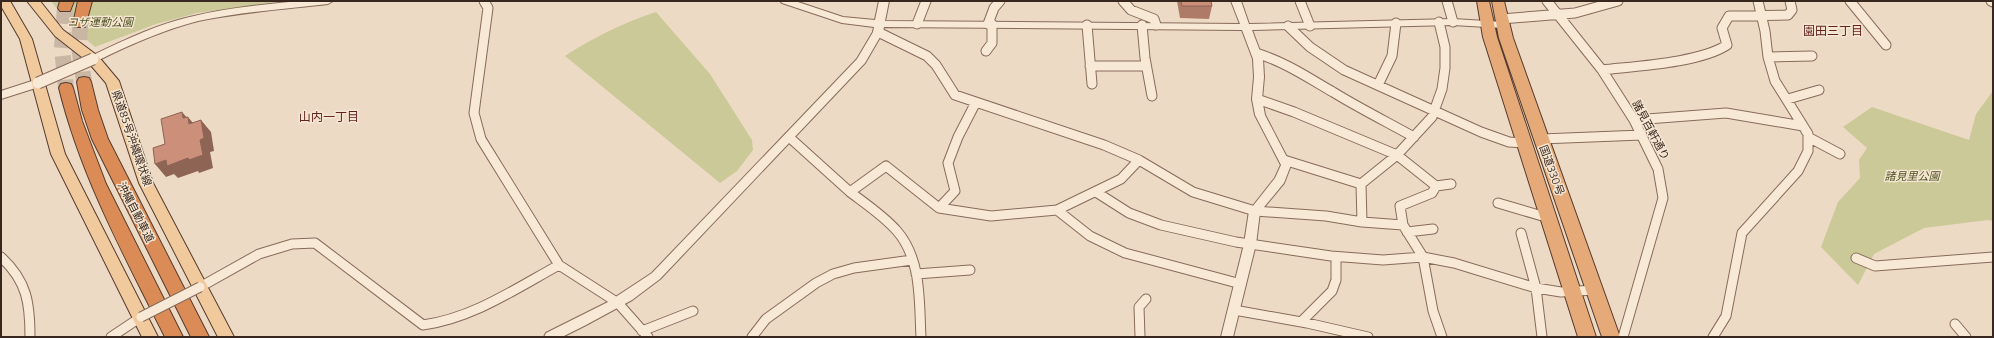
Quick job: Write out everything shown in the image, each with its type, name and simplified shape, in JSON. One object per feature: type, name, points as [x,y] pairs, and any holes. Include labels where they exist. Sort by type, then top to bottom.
[{"type":"highway","points":[[80,24],[85,1]]},
{"type":"highway","name":"国道330号","points":[[1483,1],[1497,22],[1541,140],[1611,337]]},
{"type":"highway","name":"国道330号","points":[[1498,1],[1497,22],[1524,143],[1587,337]]},
{"type":"highway","name":"沖縄自動車道","points":[[84,82],[90,110],[100,139],[200,337]]},
{"type":"highway","name":"沖縄自動車道","points":[[66,88],[82,147],[97,182],[174,337]]},
{"type":"main road","points":[[4,1],[26,39],[58,154],[150,337]]},
{"type":"main road","name":"県道85号沖縄環状線","points":[[33,1],[60,33],[93,59],[112,81],[146,183],[226,337]]},
{"type":"street","points":[[1,95],[38,83],[93,59],[122,44],[182,23],[228,13],[328,1]]},
{"type":"street","points":[[484,1],[488,8],[474,113],[481,139],[559,265],[564,270],[618,303],[645,334],[693,311]]},
{"type":"street","points":[[785,1],[842,20],[879,28],[917,24],[1246,27],[1497,22],[1560,16],[1598,9],[1618,1]]},
{"type":"street","points":[[550,337],[618,303],[656,277],[861,61],[879,28],[884,1]]},
{"type":"street","points":[[917,24],[926,1]]},
{"type":"street","points":[[986,51],[992,44],[990,24],[994,8],[1000,1]]},
{"type":"street","points":[[1123,1],[1131,10],[1154,19],[1156,25]]},
{"type":"street","points":[[1228,337],[1250,244],[1255,211],[1280,180],[1286,165],[1260,116],[1257,99],[1259,77],[1256,53],[1236,1]]},
{"type":"street","points":[[1300,1],[1310,26]]},
{"type":"street","points":[[1447,1],[1453,22]]},
{"type":"street","name":"諸見百軒通り","points":[[1547,1],[1602,70],[1634,120],[1658,169],[1663,198],[1623,337]]},
{"type":"street","points":[[1713,337],[1726,316],[1742,232],[1798,171],[1808,151],[1808,137],[1788,99],[1776,81],[1768,57],[1762,16],[1758,1]]},
{"type":"street","points":[[1602,70],[1664,63],[1716,52],[1727,45],[1722,28],[1729,16],[1743,13],[1762,16],[1788,15],[1792,10],[1790,1]]},
{"type":"street","points":[[1850,1],[1886,45]]},
{"type":"street","points":[[1361,184],[1398,155],[1432,117],[1442,89],[1445,68],[1445,47],[1439,22]]},
{"type":"street","points":[[1378,86],[1394,55],[1396,23]]},
{"type":"street","points":[[1087,25],[1092,84]]},
{"type":"street","points":[[1142,25],[1146,66],[1152,96]]},
{"type":"street","points":[[1288,26],[1310,47],[1344,70],[1481,132],[1509,142],[1524,143]]},
{"type":"street","points":[[879,28],[926,56],[936,65],[956,95],[1104,145],[1138,160],[1193,192],[1255,211],[1326,216],[1405,228],[1433,229]]},
{"type":"street","points":[[1256,53],[1276,58],[1293,66],[1332,91],[1414,137]]},
{"type":"street","points":[[1768,57],[1812,56]]},
{"type":"street","points":[[1090,66],[1146,66]]},
{"type":"street","points":[[1788,99],[1819,90]]},
{"type":"street","points":[[1257,99],[1294,112],[1398,155],[1436,186],[1451,184]]},
{"type":"street","points":[[939,208],[955,191],[948,163],[958,137],[976,102]]},
{"type":"street","points":[[1634,120],[1726,113],[1803,126]]},
{"type":"street","points":[[1541,140],[1642,135]]},
{"type":"street","points":[[789,137],[850,192],[891,225],[903,239],[916,274],[921,337]]},
{"type":"street","points":[[1808,137],[1840,154]]},
{"type":"street","points":[[850,192],[886,166],[939,208],[991,216],[1057,210],[1120,179],[1138,160]]},
{"type":"street","points":[[1284,160],[1361,184]]},
{"type":"street","points":[[1361,184],[1362,222]]},
{"type":"street","points":[[1436,186],[1432,193],[1400,206],[1405,228],[1423,257],[1433,311],[1442,337]]},
{"type":"street","points":[[1096,192],[1129,213],[1161,225],[1200,235],[1336,257],[1383,260],[1423,257],[1454,263],[1536,288],[1572,292],[1595,290]]},
{"type":"street","points":[[1498,203],[1549,218]]},
{"type":"street","points":[[1057,210],[1090,236],[1125,253],[1241,284]]},
{"type":"street","points":[[1521,233],[1536,288],[1542,337]]},
{"type":"street","points":[[111,337],[141,317],[200,287],[259,254],[292,244],[315,243],[423,325],[460,318],[559,265]]},
{"type":"street","points":[[1,257],[12,266],[24,284],[30,305],[30,337]]},
{"type":"street","points":[[1301,322],[1332,291],[1336,280],[1336,257]]},
{"type":"street","points":[[1856,258],[1875,266],[1993,257]]},
{"type":"street","points":[[752,337],[766,319],[816,283],[833,274],[854,268],[912,260]]},
{"type":"street","points":[[916,274],[970,270]]},
{"type":"street","points":[[1140,337],[1139,307],[1146,299]]},
{"type":"street","points":[[1234,310],[1301,322],[1368,337]]},
{"type":"street","points":[[1955,324],[1966,337]]},
{"type":"green space","name":"コザ運動公園","points":[[51,1],[283,1],[197,13],[156,24],[95,47],[72,27]]},
{"type":"green space","points":[[656,12],[710,74],[752,140],[753,150],[737,171],[720,183],[565,56],[609,31]]},
{"type":"green space","name":"諸見里公園","points":[[1993,91],[1993,221],[1988,220],[1924,228],[1874,254],[1858,285],[1821,247],[1838,202],[1860,178],[1859,160],[1867,148],[1843,127],[1872,107],[1969,140],[1976,114]]},
{"type":"building","points":[[1181,1],[1211,1],[1212,6],[1182,6]]},
{"type":"building","points":[[182,112],[183,118],[188,117],[189,124],[201,120],[204,138],[200,140],[203,155],[189,160],[188,158],[167,166],[166,160],[155,164],[153,148],[165,144],[161,119]]},
{"type":"tunnel","points":[[65,8],[62,48],[66,88]]},
{"type":"tunnel","points":[[80,24],[79,46],[84,82]]},
{"type":"district","name":"園田三丁目","points":[[1833,31]]},
{"type":"district","name":"山内一丁目","points":[[329,117]]}]
